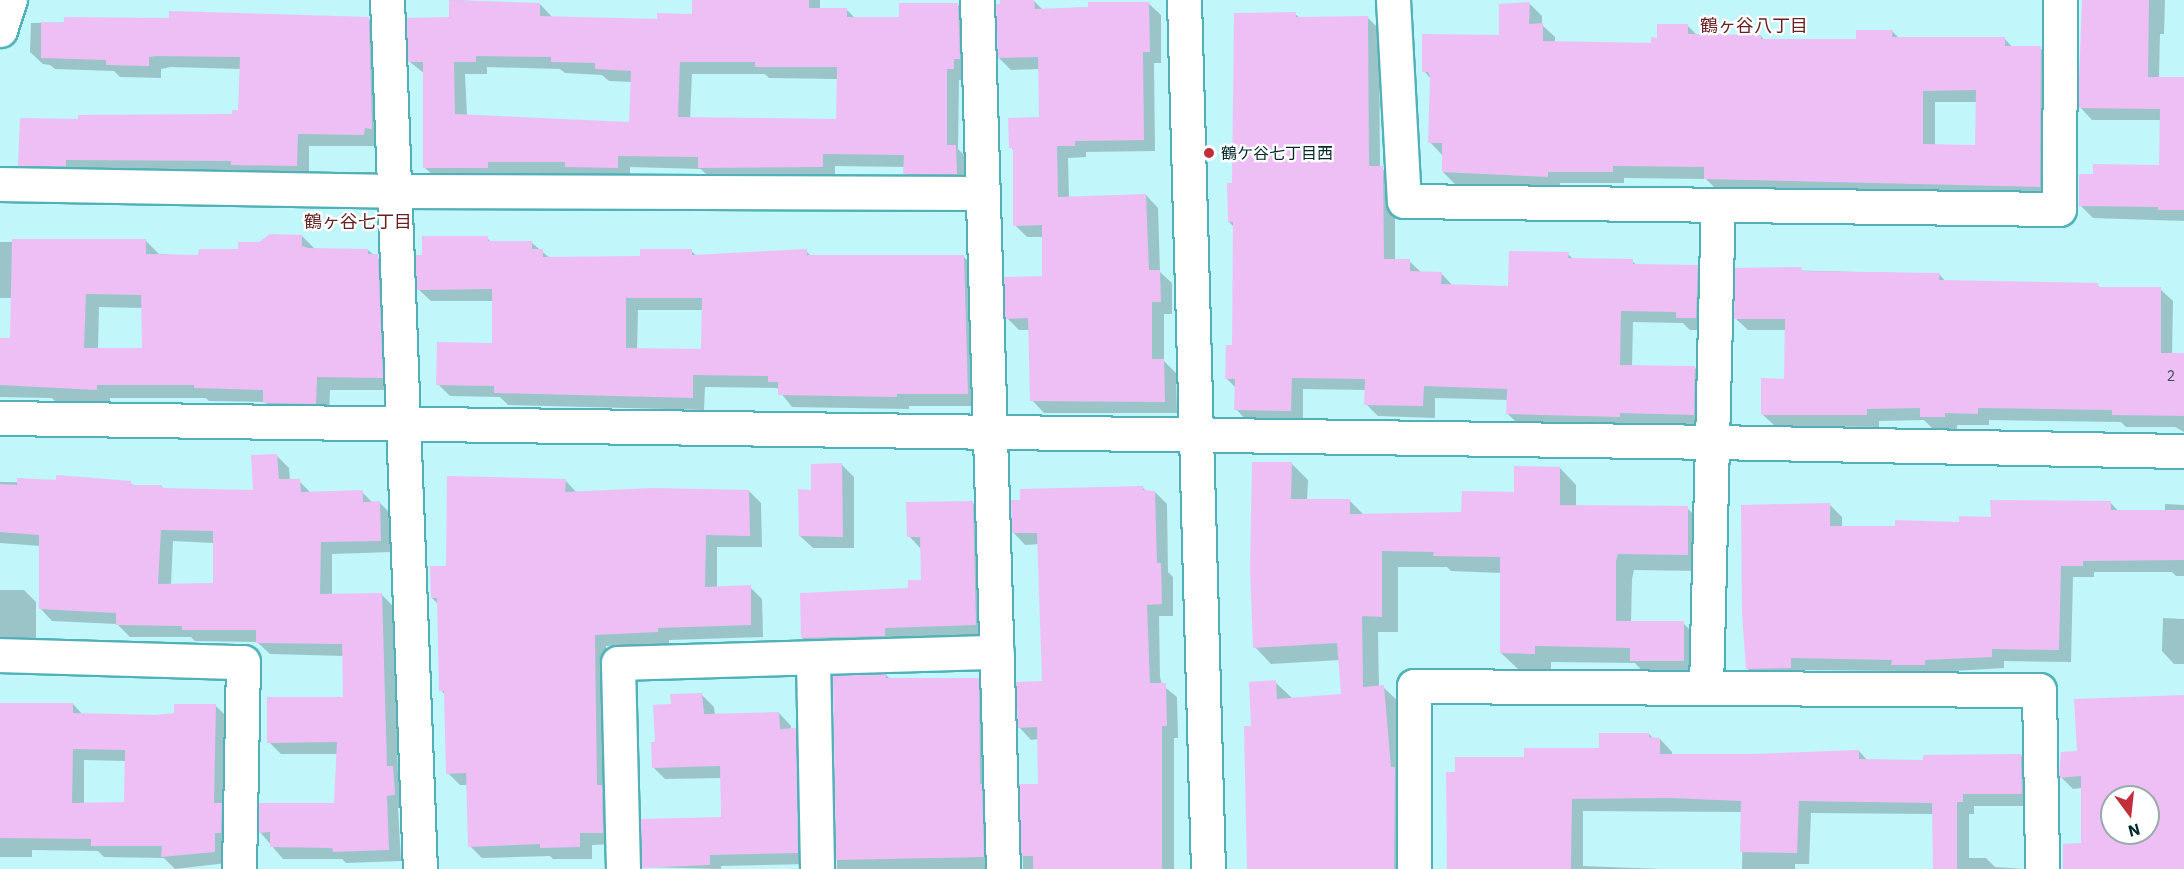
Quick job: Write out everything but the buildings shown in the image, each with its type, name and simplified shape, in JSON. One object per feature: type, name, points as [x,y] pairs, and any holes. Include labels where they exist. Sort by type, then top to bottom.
[{"type":"street","points":[[0,30],[10,0]]},
{"type":"street","points":[[387,0],[420,869]]},
{"type":"street","points":[[977,0],[992,434],[1003,869]]},
{"type":"street","points":[[1184,0],[1208,869]]},
{"type":"street","points":[[1393,0],[1404,201],[2059,209],[2060,0]]},
{"type":"street","points":[[0,184],[394,191],[983,193]]},
{"type":"street","points":[[1706,688],[1718,205]]},
{"type":"street","points":[[0,418],[1196,437],[1712,442],[2184,452]]},
{"type":"street","points":[[623,869],[618,663],[998,652]]},
{"type":"street","points":[[0,655],[243,662],[239,869]]},
{"type":"street","points":[[813,658],[817,869]]},
{"type":"street","points":[[1414,869],[1414,686],[2039,690],[2042,869]]},
{"type":"place","name":"鶴ケ谷七丁目西","points":[[1209,153]]},
{"type":"district","name":"鶴ヶ谷八丁目","points":[[1754,26]]},
{"type":"district","name":"鶴ヶ谷七丁目","points":[[358,222]]}]
